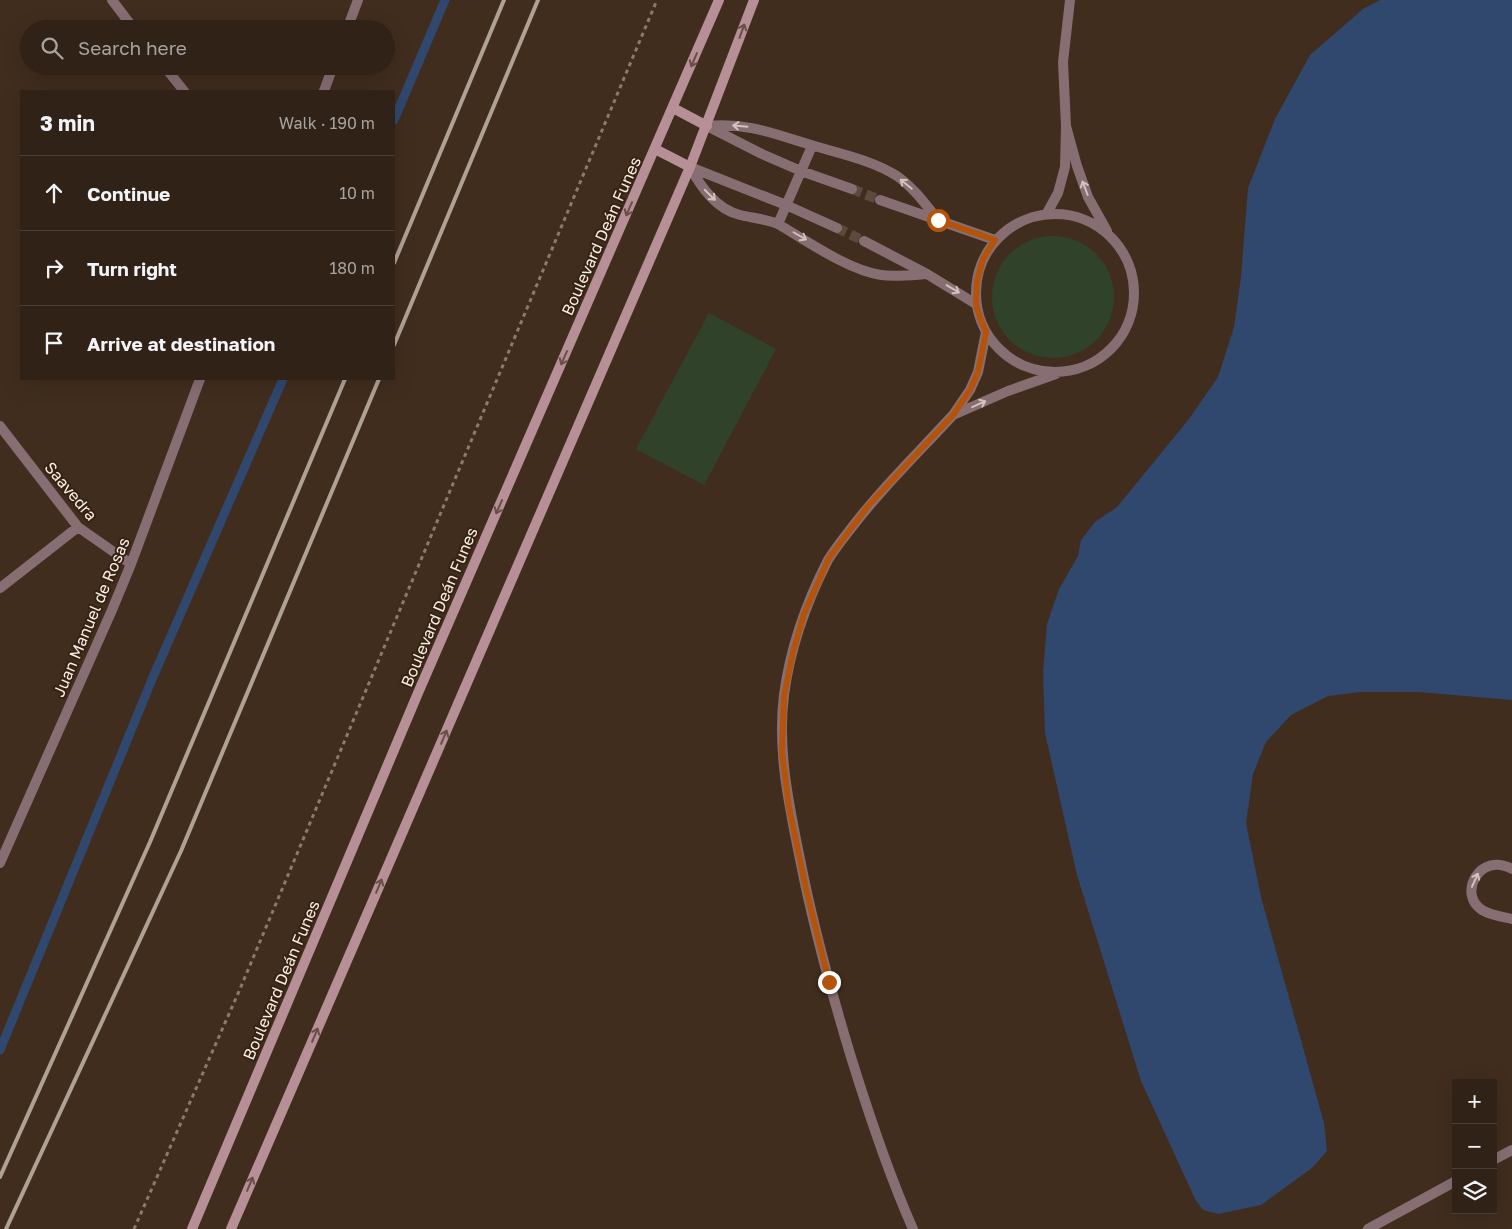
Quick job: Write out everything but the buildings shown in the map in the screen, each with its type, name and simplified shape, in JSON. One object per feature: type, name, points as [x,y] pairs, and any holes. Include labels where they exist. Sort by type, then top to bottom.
[{"type":"main road","name":"Boulevard Deán Funes","points":[[192,1229],[418,693],[719,0]]},
{"type":"main road","points":[[231,1229],[708,126],[754,0]]},
{"type":"main road","points":[[672,108],[708,126]]},
{"type":"main road","points":[[655,149],[690,167]]},
{"type":"street","points":[[112,0],[127,20]]},
{"type":"street","points":[[350,20],[358,0]]},
{"type":"street","points":[[1047,213],[1058,193],[1065,168],[1066,126],[1063,62],[1070,0]]},
{"type":"street","points":[[171,75],[183,90]]},
{"type":"street","points":[[324,90],[330,75]]},
{"type":"street","points":[[708,126],[755,127],[870,163],[896,176],[911,187],[938,220]]},
{"type":"street","points":[[708,126],[762,154],[801,171],[852,189]]},
{"type":"street","points":[[953,415],[1008,390],[1062,372],[1088,366],[1110,351],[1126,330],[1134,304],[1133,277],[1124,252],[1107,232],[1088,197],[1066,126]]},
{"type":"street","points":[[778,224],[812,146]]},
{"type":"street","points":[[690,167],[786,205],[837,228]]},
{"type":"street","points":[[690,167],[709,196],[723,207],[738,215],[768,220],[778,224],[865,272],[882,275],[927,274]]},
{"type":"street","points":[[880,200],[995,240]]},
{"type":"street","points":[[1062,372],[1039,371],[1018,363],[1000,350],[986,332],[976,304],[977,281],[983,259],[995,240],[1010,227],[1028,218],[1047,213],[1069,214],[1089,220],[1107,232]]},
{"type":"street","points":[[864,240],[927,274],[976,304]]},
{"type":"street","points":[[913,1229],[901,1203],[871,1123],[829,982],[810,908],[782,752],[784,696],[793,652],[804,614],[829,558],[868,506],[953,415],[970,390],[978,372],[986,332]]},
{"type":"street","name":"Juan Manuel de Rosas","points":[[0,863],[131,564],[200,380]]},
{"type":"street","name":"Saavedra","points":[[0,426],[78,527],[131,564]]},
{"type":"street","points":[[0,588],[78,527]]},
{"type":"street","points":[[1512,868],[1503,864],[1490,865],[1480,870],[1473,881],[1471,891],[1475,902],[1481,910],[1512,919]]},
{"type":"street","points":[[1497,1158],[1512,1150]]},
{"type":"street","points":[[1368,1229],[1452,1183]]},
{"type":"path","points":[[134,1229],[240,989],[658,0]]},
{"type":"green space","points":[[1053,236],[1065,237],[1076,241],[1087,246],[1096,254],[1104,263],[1109,274],[1113,285],[1113,309],[1109,320],[1104,331],[1096,340],[1087,348],[1076,353],[1065,357],[1053,358],[1041,357],[1030,353],[1019,348],[1010,340],[1002,331],[997,320],[993,309],[992,297],[993,285],[997,274],[1002,263],[1010,254],[1019,246],[1030,241],[1041,237]]},
{"type":"green space","points":[[709,313],[776,349],[704,485],[636,449]]},
{"type":"water","points":[[1380,0],[1512,0],[1512,700],[1419,692],[1361,692],[1328,696],[1291,715],[1266,742],[1253,774],[1246,823],[1261,897],[1324,1123],[1327,1151],[1312,1168],[1261,1205],[1218,1214],[1203,1210],[1195,1199],[1141,1081],[1077,875],[1045,733],[1043,672],[1047,624],[1059,589],[1078,556],[1081,540],[1095,522],[1117,507],[1189,419],[1218,377],[1234,327],[1241,277],[1248,188],[1275,119],[1310,55],[1363,9]]},
{"type":"waterway","points":[[395,118],[445,0]]},
{"type":"waterway","points":[[0,1050],[153,677],[283,380]]},
{"type":"tunnel","points":[[852,189],[880,200]]},
{"type":"tunnel","points":[[837,228],[864,241]]},
{"type":"railway","points":[[395,261],[504,0]]},
{"type":"railway","points":[[395,343],[538,0]]},
{"type":"railway","points":[[0,1177],[150,842],[345,380]]},
{"type":"railway","points":[[6,1229],[181,851],[379,380]]},
{"type":"route","points":[[829,982],[806,889],[789,807],[782,752],[784,696],[793,652],[804,614],[829,558],[868,506],[953,415],[970,390],[978,372],[986,332],[976,304],[977,281],[983,259],[995,240],[938,220]]}]
